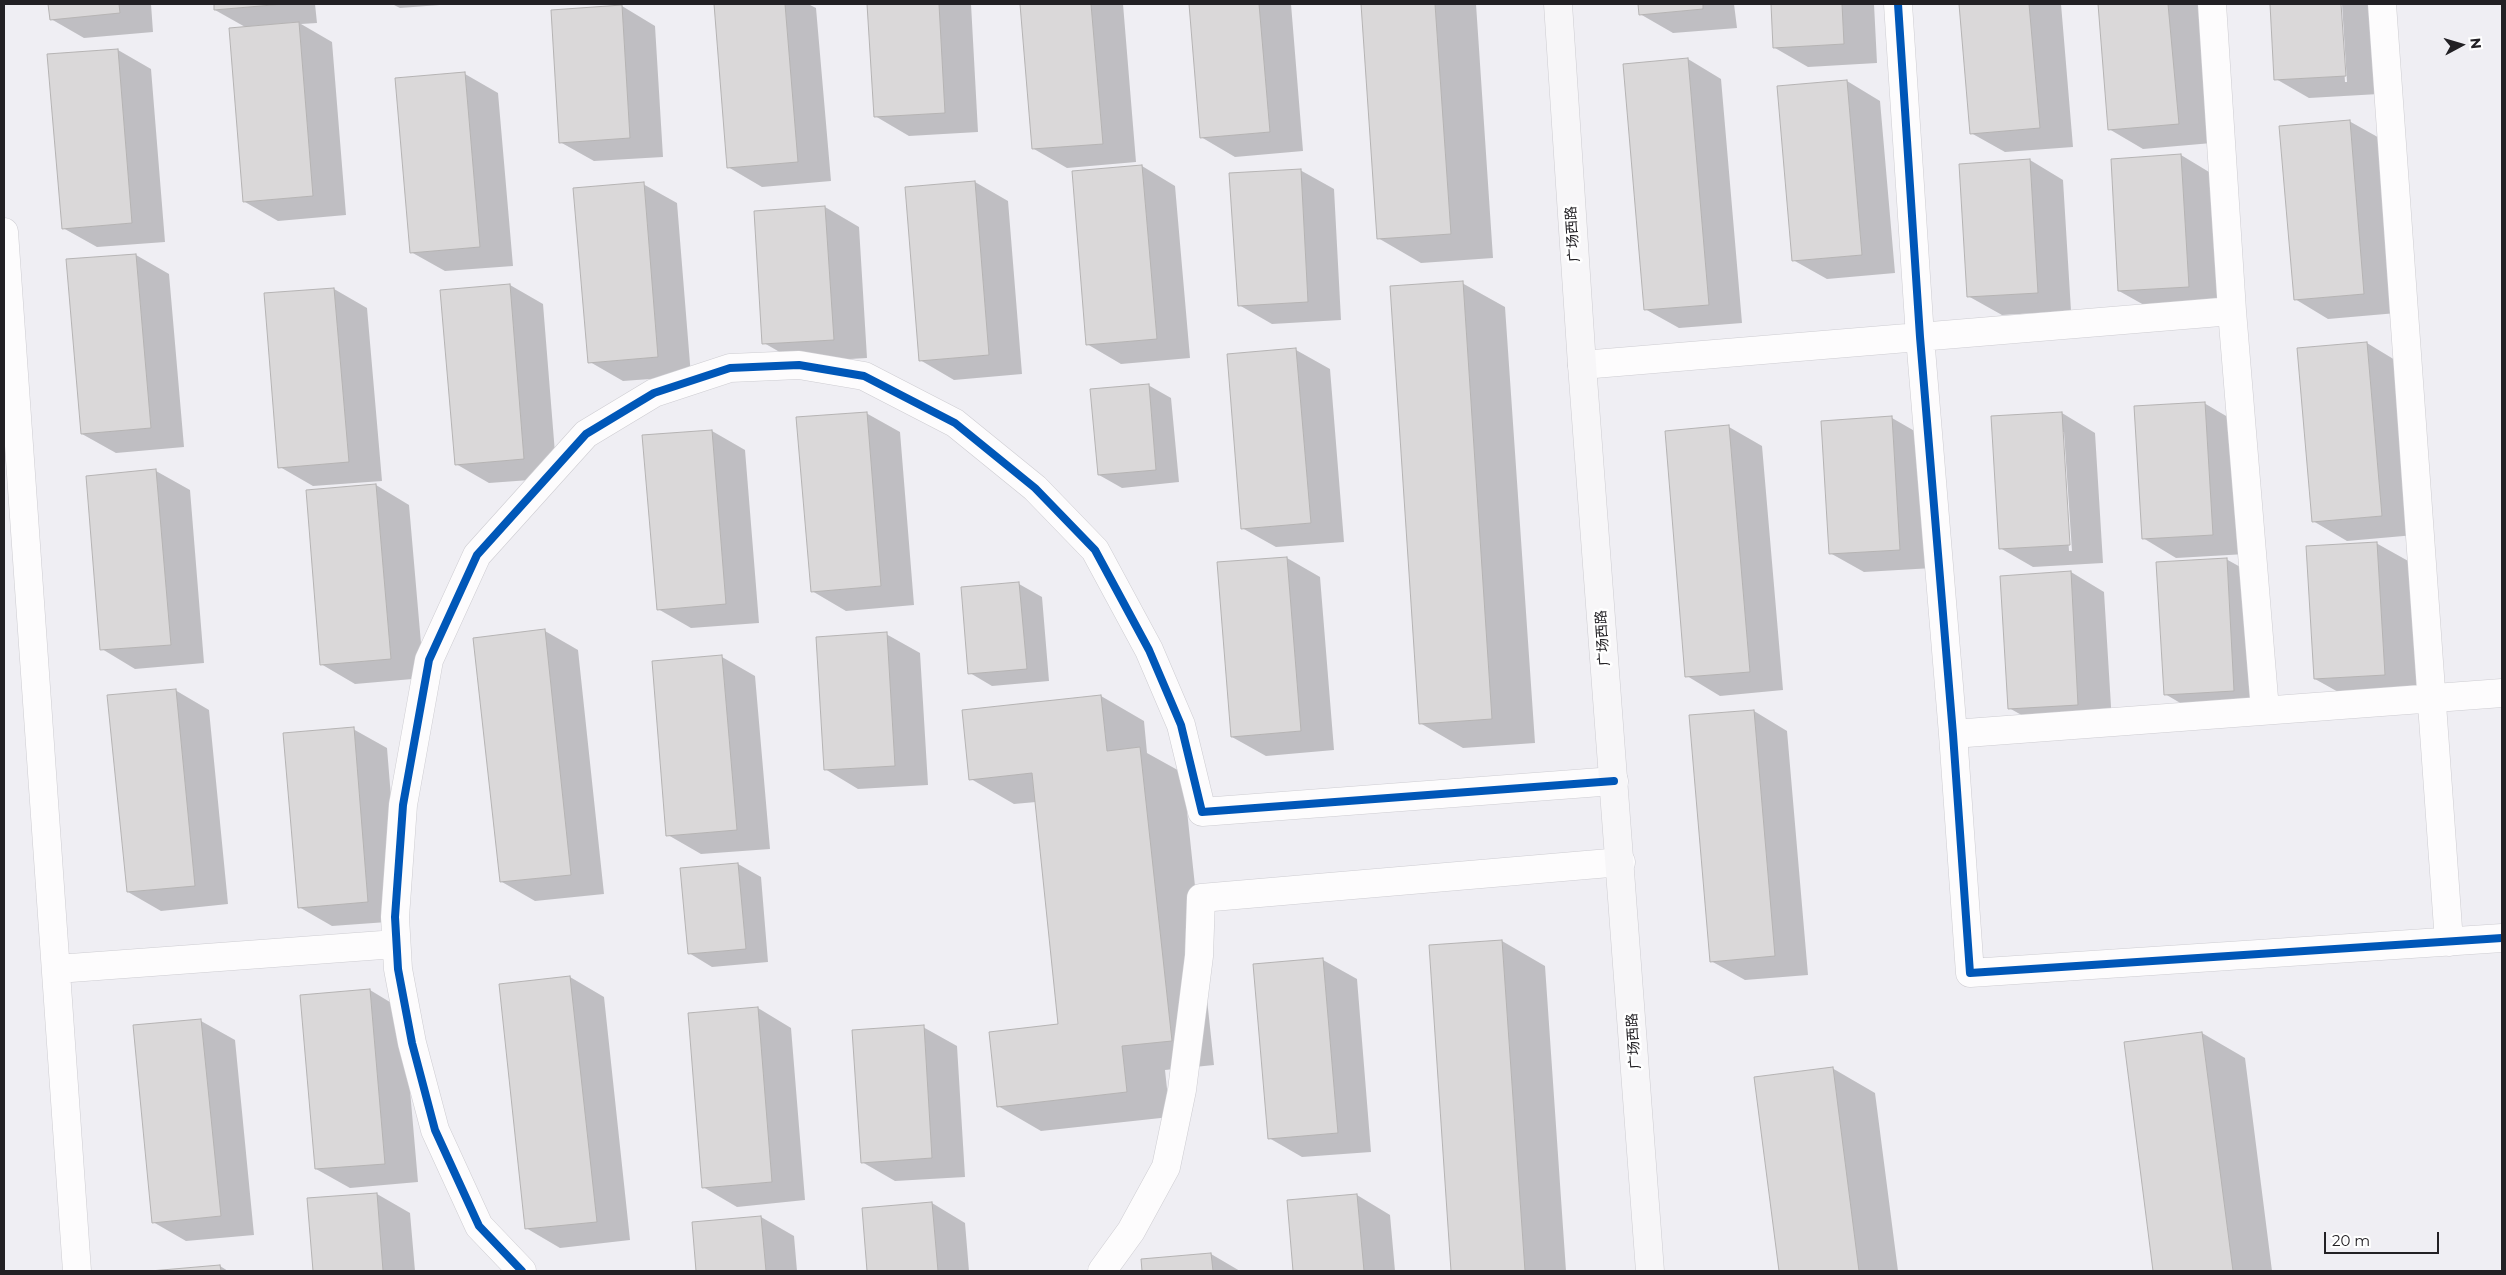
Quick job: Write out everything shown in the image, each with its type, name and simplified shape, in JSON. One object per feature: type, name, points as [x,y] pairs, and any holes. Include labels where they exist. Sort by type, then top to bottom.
[{"type":"main road","name":"广场西路","points":[[1558,4],[1582,365],[1621,862],[1650,1271]]},
{"type":"street","points":[[1898,4],[1920,336],[1953,734],[1970,973],[2502,938]]},
{"type":"street","points":[[2212,4],[2232,310],[2265,710]]},
{"type":"street","points":[[2382,4],[2450,942]]},
{"type":"street","points":[[4,232],[77,1271]]},
{"type":"street","points":[[1582,365],[2232,310]]},
{"type":"street","points":[[522,1271],[479,1226],[435,1130],[412,1043],[398,969],[396,944],[395,917],[403,805],[429,660],[478,555],[586,434],[654,393],[730,368],[799,365],[864,376],[955,423],[1035,488],[1095,550],[1149,650],[1181,724],[1202,812],[1614,781]]},
{"type":"street","points":[[1953,734],[2502,693]]},
{"type":"street","points":[[1102,1271],[1131,1231],[1166,1167],[1182,1090],[1199,956],[1201,898],[1621,862]]},
{"type":"street","points":[[57,969],[396,944]]},
{"type":"building","points":[[48,4],[119,4],[120,13],[50,20]]},
{"type":"building","points":[[214,4],[284,4],[214,10]]},
{"type":"building","points":[[714,4],[785,4],[798,162],[727,168]]},
{"type":"building","points":[[867,4],[939,4],[945,113],[874,117]]},
{"type":"building","points":[[1020,4],[1091,4],[1103,144],[1032,149]]},
{"type":"building","points":[[1189,4],[1259,4],[1270,132],[1200,138]]},
{"type":"building","points":[[1361,4],[1435,4],[1451,234],[1377,239]]},
{"type":"building","points":[[1638,4],[1703,4],[1703,9],[1639,15]]},
{"type":"building","points":[[1771,4],[1842,4],[1844,44],[1773,48]]},
{"type":"building","points":[[1959,4],[2029,4],[2040,128],[1970,134]]},
{"type":"building","points":[[2098,4],[2168,4],[2179,124],[2108,130]]},
{"type":"building","points":[[2270,4],[2341,4],[2346,76],[2274,80]]},
{"type":"building","points":[[622,5],[630,138],[559,143],[551,10]]},
{"type":"building","points":[[299,22],[313,196],[243,202],[229,28]]},
{"type":"building","points":[[118,49],[132,223],[62,229],[47,54]]},
{"type":"building","points":[[1688,58],[1709,305],[1644,310],[1623,64]]},
{"type":"building","points":[[465,72],[480,247],[410,253],[395,78]]},
{"type":"building","points":[[1847,80],[1862,255],[1792,261],[1777,86]]},
{"type":"building","points":[[2350,120],[2364,294],[2294,300],[2279,126]]},
{"type":"building","points":[[2181,154],[2189,287],[2118,291],[2111,159]]},
{"type":"building","points":[[2030,159],[2038,293],[1967,297],[1959,164]]},
{"type":"building","points":[[1142,165],[1157,339],[1086,345],[1072,171]]},
{"type":"building","points":[[1301,169],[1308,302],[1238,306],[1229,173]]},
{"type":"building","points":[[975,181],[989,355],[919,361],[905,187]]},
{"type":"building","points":[[644,182],[658,357],[588,363],[573,188]]},
{"type":"building","points":[[825,206],[834,340],[762,344],[754,211]]},
{"type":"building","points":[[136,254],[151,428],[81,434],[66,259]]},
{"type":"building","points":[[1463,281],[1492,719],[1419,724],[1390,286]]},
{"type":"building","points":[[510,284],[524,459],[455,465],[440,290]]},
{"type":"building","points":[[334,288],[349,462],[278,468],[264,293]]},
{"type":"building","points":[[2367,342],[2382,516],[2312,522],[2297,348]]},
{"type":"building","points":[[1296,348],[1311,523],[1241,529],[1227,354]]},
{"type":"building","points":[[1149,384],[1156,470],[1098,475],[1090,389]]},
{"type":"building","points":[[2205,402],[2213,535],[2142,539],[2134,406]]},
{"type":"building","points":[[867,412],[881,586],[811,592],[796,417]]},
{"type":"building","points":[[2062,412],[2070,545],[1999,549],[1991,416]]},
{"type":"building","points":[[1892,416],[1900,550],[1829,554],[1821,421]]},
{"type":"building","points":[[1729,425],[1750,672],[1685,677],[1665,431]]},
{"type":"building","points":[[712,430],[726,604],[657,610],[642,435]]},
{"type":"building","points":[[156,469],[171,645],[100,650],[86,476]]},
{"type":"building","points":[[376,484],[391,659],[320,665],[306,490]]},
{"type":"building","points":[[2377,542],[2385,675],[2314,679],[2306,546]]},
{"type":"building","points":[[1287,557],[1301,731],[1231,737],[1217,562]]},
{"type":"building","points":[[2227,558],[2234,691],[2164,695],[2156,562]]},
{"type":"building","points":[[2071,571],[2078,705],[2008,709],[2000,576]]},
{"type":"building","points":[[1019,582],[1027,669],[968,674],[961,587]]},
{"type":"building","points":[[545,629],[571,875],[500,882],[473,638]]},
{"type":"building","points":[[887,632],[895,766],[824,770],[816,637]]},
{"type":"building","points":[[722,655],[737,830],[666,836],[652,661]]},
{"type":"building","points":[[176,689],[195,886],[127,892],[107,695]]},
{"type":"building","points":[[1101,695],[1107,751],[1140,747],[1172,1041],[1122,1046],[1127,1092],[997,1107],[989,1032],[1058,1024],[1032,773],[969,780],[962,710]]},
{"type":"building","points":[[1754,710],[1775,956],[1710,962],[1689,715]]},
{"type":"building","points":[[354,727],[368,902],[298,908],[283,733]]},
{"type":"building","points":[[738,863],[746,949],[688,954],[680,868]]},
{"type":"building","points":[[1502,940],[1525,1271],[1451,1271],[1429,945]]},
{"type":"building","points":[[1323,958],[1338,1133],[1268,1139],[1253,964]]},
{"type":"building","points":[[570,976],[597,1222],[525,1229],[499,984]]},
{"type":"building","points":[[370,989],[385,1164],[315,1169],[300,995]]},
{"type":"building","points":[[758,1007],[772,1182],[702,1188],[688,1013]]},
{"type":"building","points":[[201,1019],[221,1216],[152,1223],[133,1025]]},
{"type":"building","points":[[924,1025],[932,1158],[861,1163],[852,1030]]},
{"type":"building","points":[[2202,1032],[2233,1271],[2153,1271],[2124,1042]]},
{"type":"building","points":[[1833,1067],[1859,1271],[1779,1271],[1754,1077]]},
{"type":"building","points":[[377,1193],[383,1271],[313,1271],[307,1198]]},
{"type":"building","points":[[1357,1194],[1364,1271],[1293,1271],[1287,1200]]},
{"type":"building","points":[[932,1202],[938,1271],[867,1271],[862,1208]]},
{"type":"building","points":[[761,1216],[766,1271],[696,1271],[692,1222]]},
{"type":"building","points":[[1211,1253],[1213,1271],[1142,1271],[1141,1259]]},
{"type":"building","points":[[220,1265],[221,1271],[150,1271]]},
{"type":"cycle path","points":[[1898,4],[1920,337],[1953,734],[1970,973],[2502,938]]},
{"type":"cycle path","points":[[522,1271],[479,1226],[435,1130],[412,1043],[398,969],[395,917],[403,805],[429,660],[477,555],[586,434],[654,393],[730,368],[799,365],[864,376],[955,423],[1035,488],[1095,550],[1149,650],[1181,725],[1202,812],[1614,781]]}]
